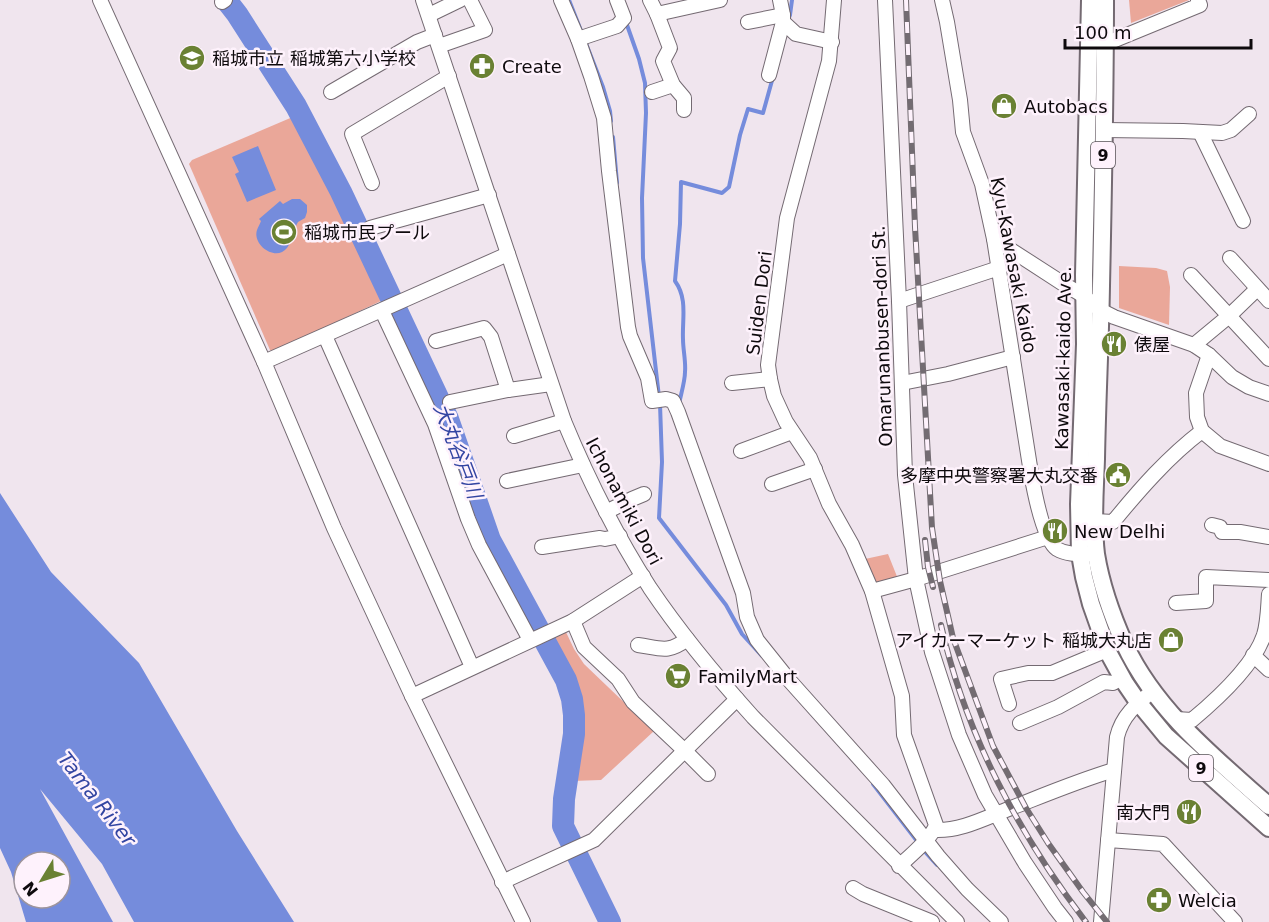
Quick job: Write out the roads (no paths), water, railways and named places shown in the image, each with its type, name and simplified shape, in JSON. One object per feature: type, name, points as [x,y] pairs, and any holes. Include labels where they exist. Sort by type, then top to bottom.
[{"type":"main road","name":"Kawasaki-kaido Ave.","points":[[1090,0],[1079,504],[1088,554],[1116,624],[1139,671],[1153,691],[1204,748],[1269,806]]},
{"type":"main road","name":"Kawasaki-kaido Ave.","points":[[1105,0],[1095,521],[1084,577],[1107,650],[1138,702],[1166,736],[1269,828]]},
{"type":"street","points":[[100,0],[264,362],[334,528],[412,696],[523,922]]},
{"type":"street","name":"Ichonamiki Dori","points":[[423,0],[564,421],[606,512],[643,576],[687,639],[736,699],[949,920]]},
{"type":"street","points":[[429,15],[460,0]]},
{"type":"street","points":[[331,92],[417,42],[437,41],[485,30],[470,0]]},
{"type":"street","points":[[561,0],[584,37],[591,76],[604,118],[630,336],[659,400],[673,401],[686,430],[743,593],[750,638],[871,771],[925,841],[960,881],[1001,922]]},
{"type":"street","points":[[584,37],[617,26],[624,18],[617,0]]},
{"type":"street","points":[[650,0],[670,48],[663,61],[673,85],[684,98],[684,110]]},
{"type":"street","points":[[657,15],[720,0]]},
{"type":"street","points":[[769,75],[783,19],[780,0]]},
{"type":"street","name":"Suiden Dori","points":[[834,0],[829,61],[787,218],[768,364],[774,396],[786,422],[815,469],[829,504],[852,545],[872,591],[902,696],[904,735],[936,825],[925,841]]},
{"type":"street","name":"Omarunanbusen-dori St.","points":[[885,0],[900,301],[905,475],[916,579],[932,652],[959,735],[985,795],[1025,863],[1066,922]]},
{"type":"street","name":"Kyu-Kawasaki Kaido","points":[[942,0],[960,100],[963,132],[982,184],[994,239],[1032,482],[1048,537]]},
{"type":"street","points":[[1105,44],[1200,5],[1198,0]]},
{"type":"street","points":[[748,22],[783,19]]},
{"type":"street","points":[[783,19],[796,34],[832,42]]},
{"type":"street","points":[[372,183],[352,134],[449,76]]},
{"type":"street","points":[[652,92],[673,85]]},
{"type":"street","points":[[1104,130],[1222,133],[1230,130],[1249,114]]},
{"type":"street","points":[[1200,132],[1244,221]]},
{"type":"street","points":[[370,228],[489,195]]},
{"type":"street","points":[[994,239],[1114,317],[1194,345],[1209,355],[1232,377],[1249,387],[1269,394]]},
{"type":"street","points":[[264,362],[508,254]]},
{"type":"street","points":[[1230,258],[1269,301]]},
{"type":"street","points":[[900,301],[999,268]]},
{"type":"street","points":[[1191,275],[1269,359]]},
{"type":"street","points":[[1194,345],[1257,289]]},
{"type":"street","points":[[385,309],[435,424],[479,545],[536,638]]},
{"type":"street","points":[[436,341],[484,328],[491,337],[508,390]]},
{"type":"street","points":[[324,336],[472,666]]},
{"type":"street","points":[[1209,355],[1196,393],[1197,417],[1202,431],[1220,446],[1269,464]]},
{"type":"street","points":[[902,383],[1013,357]]},
{"type":"street","points":[[732,383],[770,379]]},
{"type":"street","points":[[450,402],[551,384]]},
{"type":"street","points":[[514,436],[564,421]]},
{"type":"street","points":[[1095,521],[1113,522],[1149,480],[1185,444],[1202,431]]},
{"type":"street","points":[[741,451],[792,432]]},
{"type":"street","points":[[507,481],[583,465]]},
{"type":"street","points":[[772,484],[815,469]]},
{"type":"street","points":[[606,512],[644,494]]},
{"type":"street","points":[[1212,525],[1220,527],[1222,532],[1240,532],[1269,537]]},
{"type":"street","points":[[542,547],[620,536]]},
{"type":"street","points":[[872,591],[1048,537],[1054,547],[1064,552],[1088,554]]},
{"type":"street","points":[[412,696],[472,666],[573,621],[643,576]]},
{"type":"street","points":[[1176,603],[1206,601],[1206,577],[1269,580]]},
{"type":"street","points":[[1176,719],[1192,720],[1215,701],[1258,649],[1267,635],[1269,594]]},
{"type":"street","points":[[573,621],[584,647],[618,679],[633,702],[708,774]]},
{"type":"street","points":[[638,645],[670,649],[677,647],[687,639]]},
{"type":"street","points":[[1009,704],[1001,679],[1028,673],[1052,673],[1107,650]]},
{"type":"street","points":[[1253,655],[1269,670]]},
{"type":"street","points":[[1020,723],[1058,707],[1104,682],[1113,683],[1122,678]]},
{"type":"street","points":[[1101,922],[1119,728],[1127,713],[1153,691]]},
{"type":"street","points":[[502,882],[594,840],[736,699]]},
{"type":"street","points":[[899,866],[925,841],[945,830],[964,826],[1060,788],[1114,770]]},
{"type":"street","points":[[1108,840],[1163,844],[1235,922]]},
{"type":"street","points":[[853,888],[932,922]]},
{"type":"water","points":[[258,146],[276,190],[247,202],[235,174],[239,172],[232,157]]},
{"type":"water","points":[[292,199],[300,199],[307,205],[305,218],[298,222],[287,248],[277,253],[266,250],[256,236],[261,221],[259,219],[280,201],[283,204]]},
{"type":"water","name":"Tama River","points":[[0,493],[51,572],[139,663],[237,831],[294,922],[134,922],[102,864],[40,789],[113,922],[26,922],[22,910],[72,910],[72,850],[12,850],[12,875],[0,848]]},
{"type":"waterway","name":"大丸谷戸川","points":[[226,0],[296,106],[341,192],[448,419],[490,540],[566,680],[572,699],[574,734],[564,799],[563,826],[610,922]]},
{"type":"waterway","points":[[569,0],[603,87],[611,121]]},
{"type":"waterway","points":[[788,20],[792,0]]},
{"type":"waterway","points":[[627,25],[645,83],[643,258],[659,397]]},
{"type":"waterway","points":[[679,404],[685,368],[684,309],[682,295],[675,281],[681,182],[722,193],[729,187],[748,109],[763,113],[773,77]]},
{"type":"waterway","points":[[613,137],[617,183]]},
{"type":"waterway","points":[[660,404],[662,462],[659,518],[726,605],[742,634],[762,656]]},
{"type":"waterway","points":[[873,784],[937,865]]},
{"type":"railway","points":[[906,0],[915,227],[932,528],[940,581],[953,638],[993,746],[1026,808],[1048,843],[1107,922]]},
{"type":"railway","points":[[925,540],[933,587]]},
{"type":"railway","points":[[941,625],[964,705],[997,781],[1038,854],[1086,922]]},
{"type":"place","name":"稲城市立 稲城第六小学校","points":[[192,58]]},
{"type":"place","name":"Create","points":[[482,66]]},
{"type":"place","name":"Autobacs","points":[[1004,106]]},
{"type":"place","name":"稲城市民プール","points":[[284,232]]},
{"type":"place","name":"俵屋","points":[[1114,344]]},
{"type":"place","name":"多摩中央警察署大丸交番","points":[[1118,475]]},
{"type":"place","name":"New Delhi","points":[[1055,531]]},
{"type":"place","name":"アイカーマーケット 稲城大丸店","points":[[1171,640]]},
{"type":"place","name":"FamilyMart","points":[[678,676]]},
{"type":"place","name":"南大門","points":[[1189,812]]},
{"type":"place","name":"Welcia","points":[[1159,900]]}]
